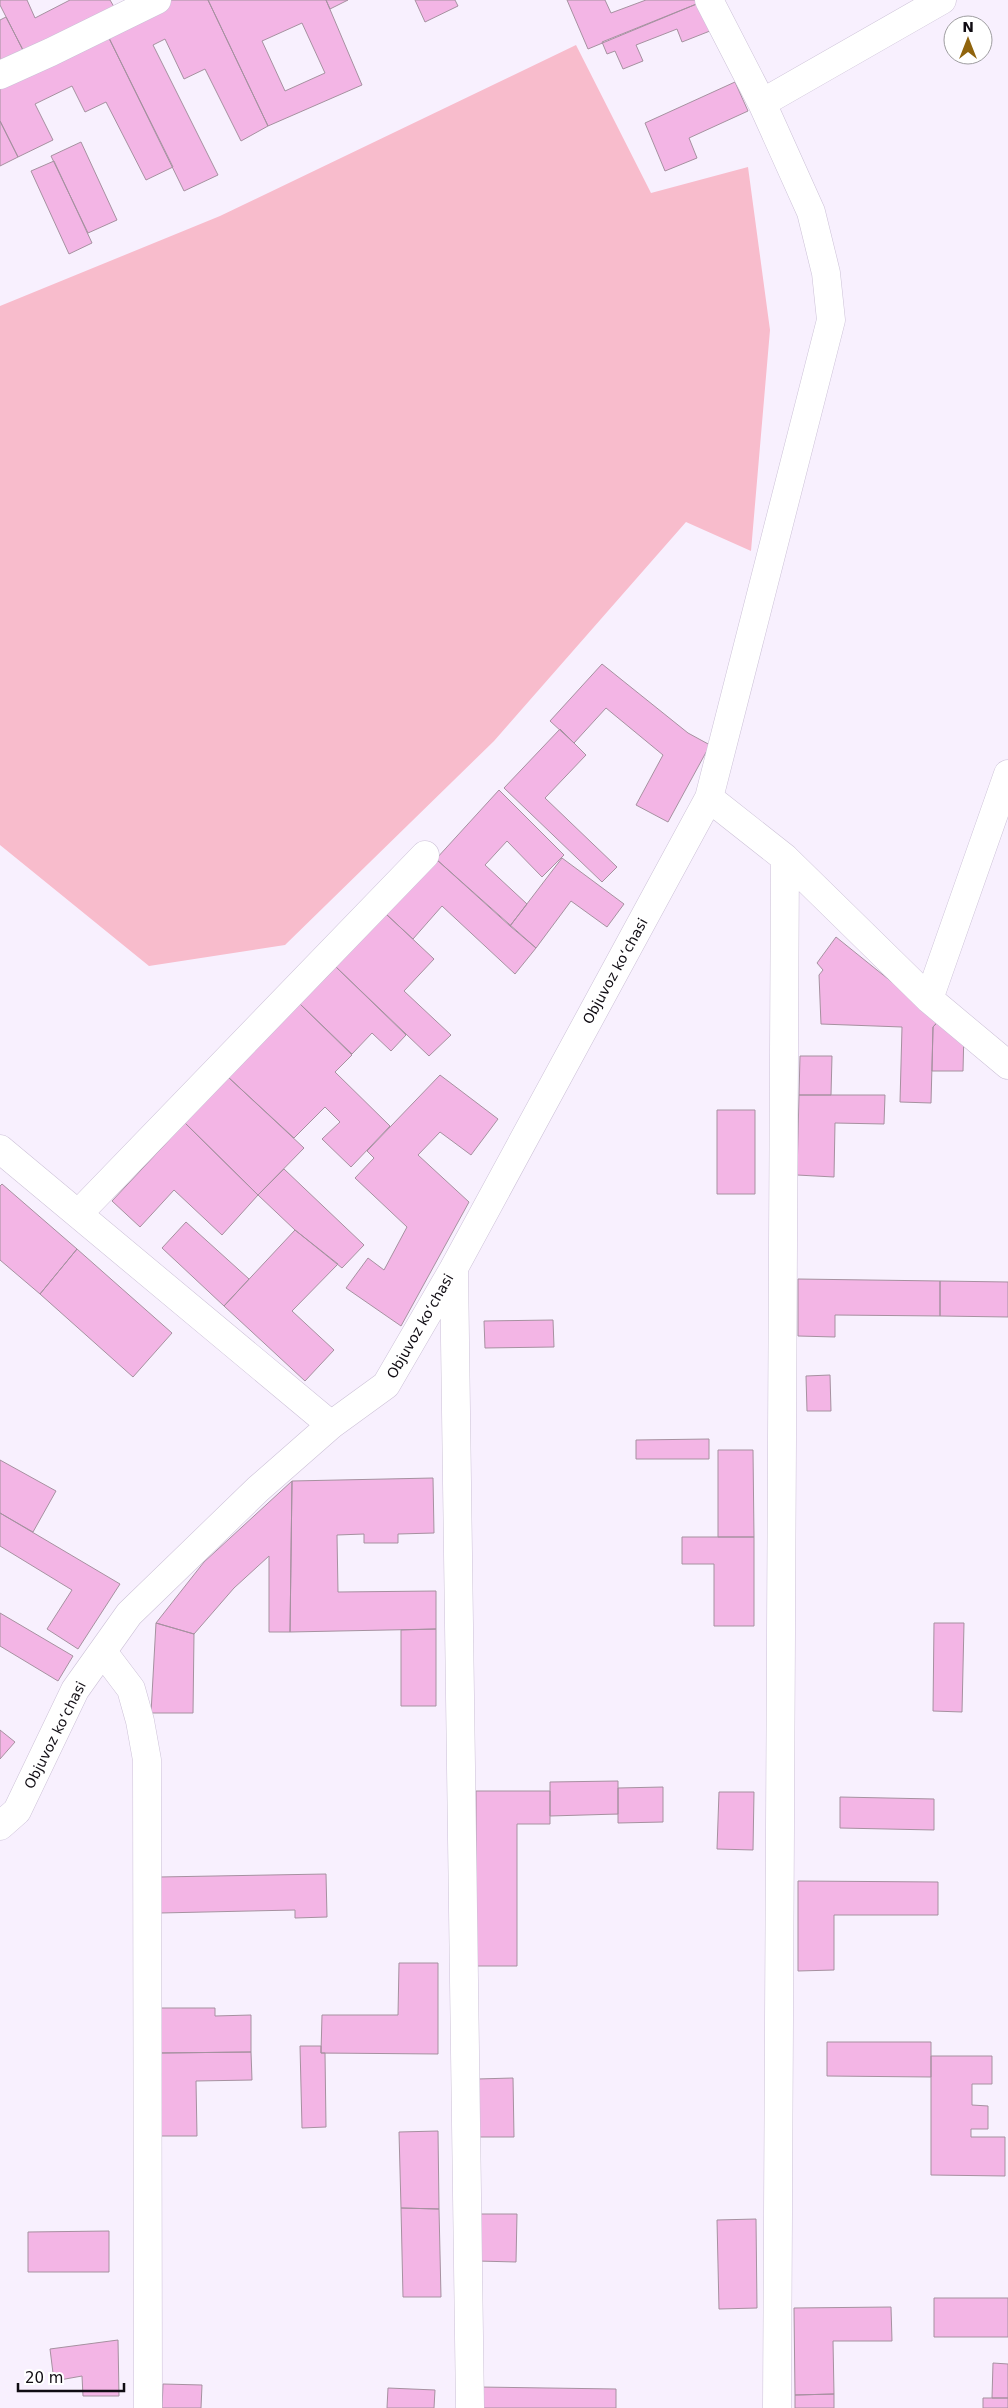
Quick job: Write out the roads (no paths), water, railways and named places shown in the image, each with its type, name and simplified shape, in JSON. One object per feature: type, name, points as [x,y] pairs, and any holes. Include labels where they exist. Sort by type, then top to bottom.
[{"type":"street","points":[[0,75],[157,0]]},
{"type":"street","name":"Objuvoz koʻchasi","points":[[0,1826],[17,1811],[75,1690],[129,1614],[258,1489],[331,1425],[386,1385],[454,1268],[710,798],[831,320],[826,272],[811,212],[762,103],[709,0]]},
{"type":"street","points":[[762,103],[942,0]]},
{"type":"street","points":[[930,999],[1008,774]]},
{"type":"street","points":[[710,798],[785,858],[930,999],[1008,1065]]},
{"type":"street","points":[[79,1213],[425,855]]},
{"type":"street","points":[[777,2408],[785,858]]},
{"type":"street","points":[[0,1149],[331,1425]]},
{"type":"street","points":[[454,1268],[470,2408]]},
{"type":"street","points":[[103,1652],[131,1689],[140,1722],[147,1760],[148,2408]]}]
